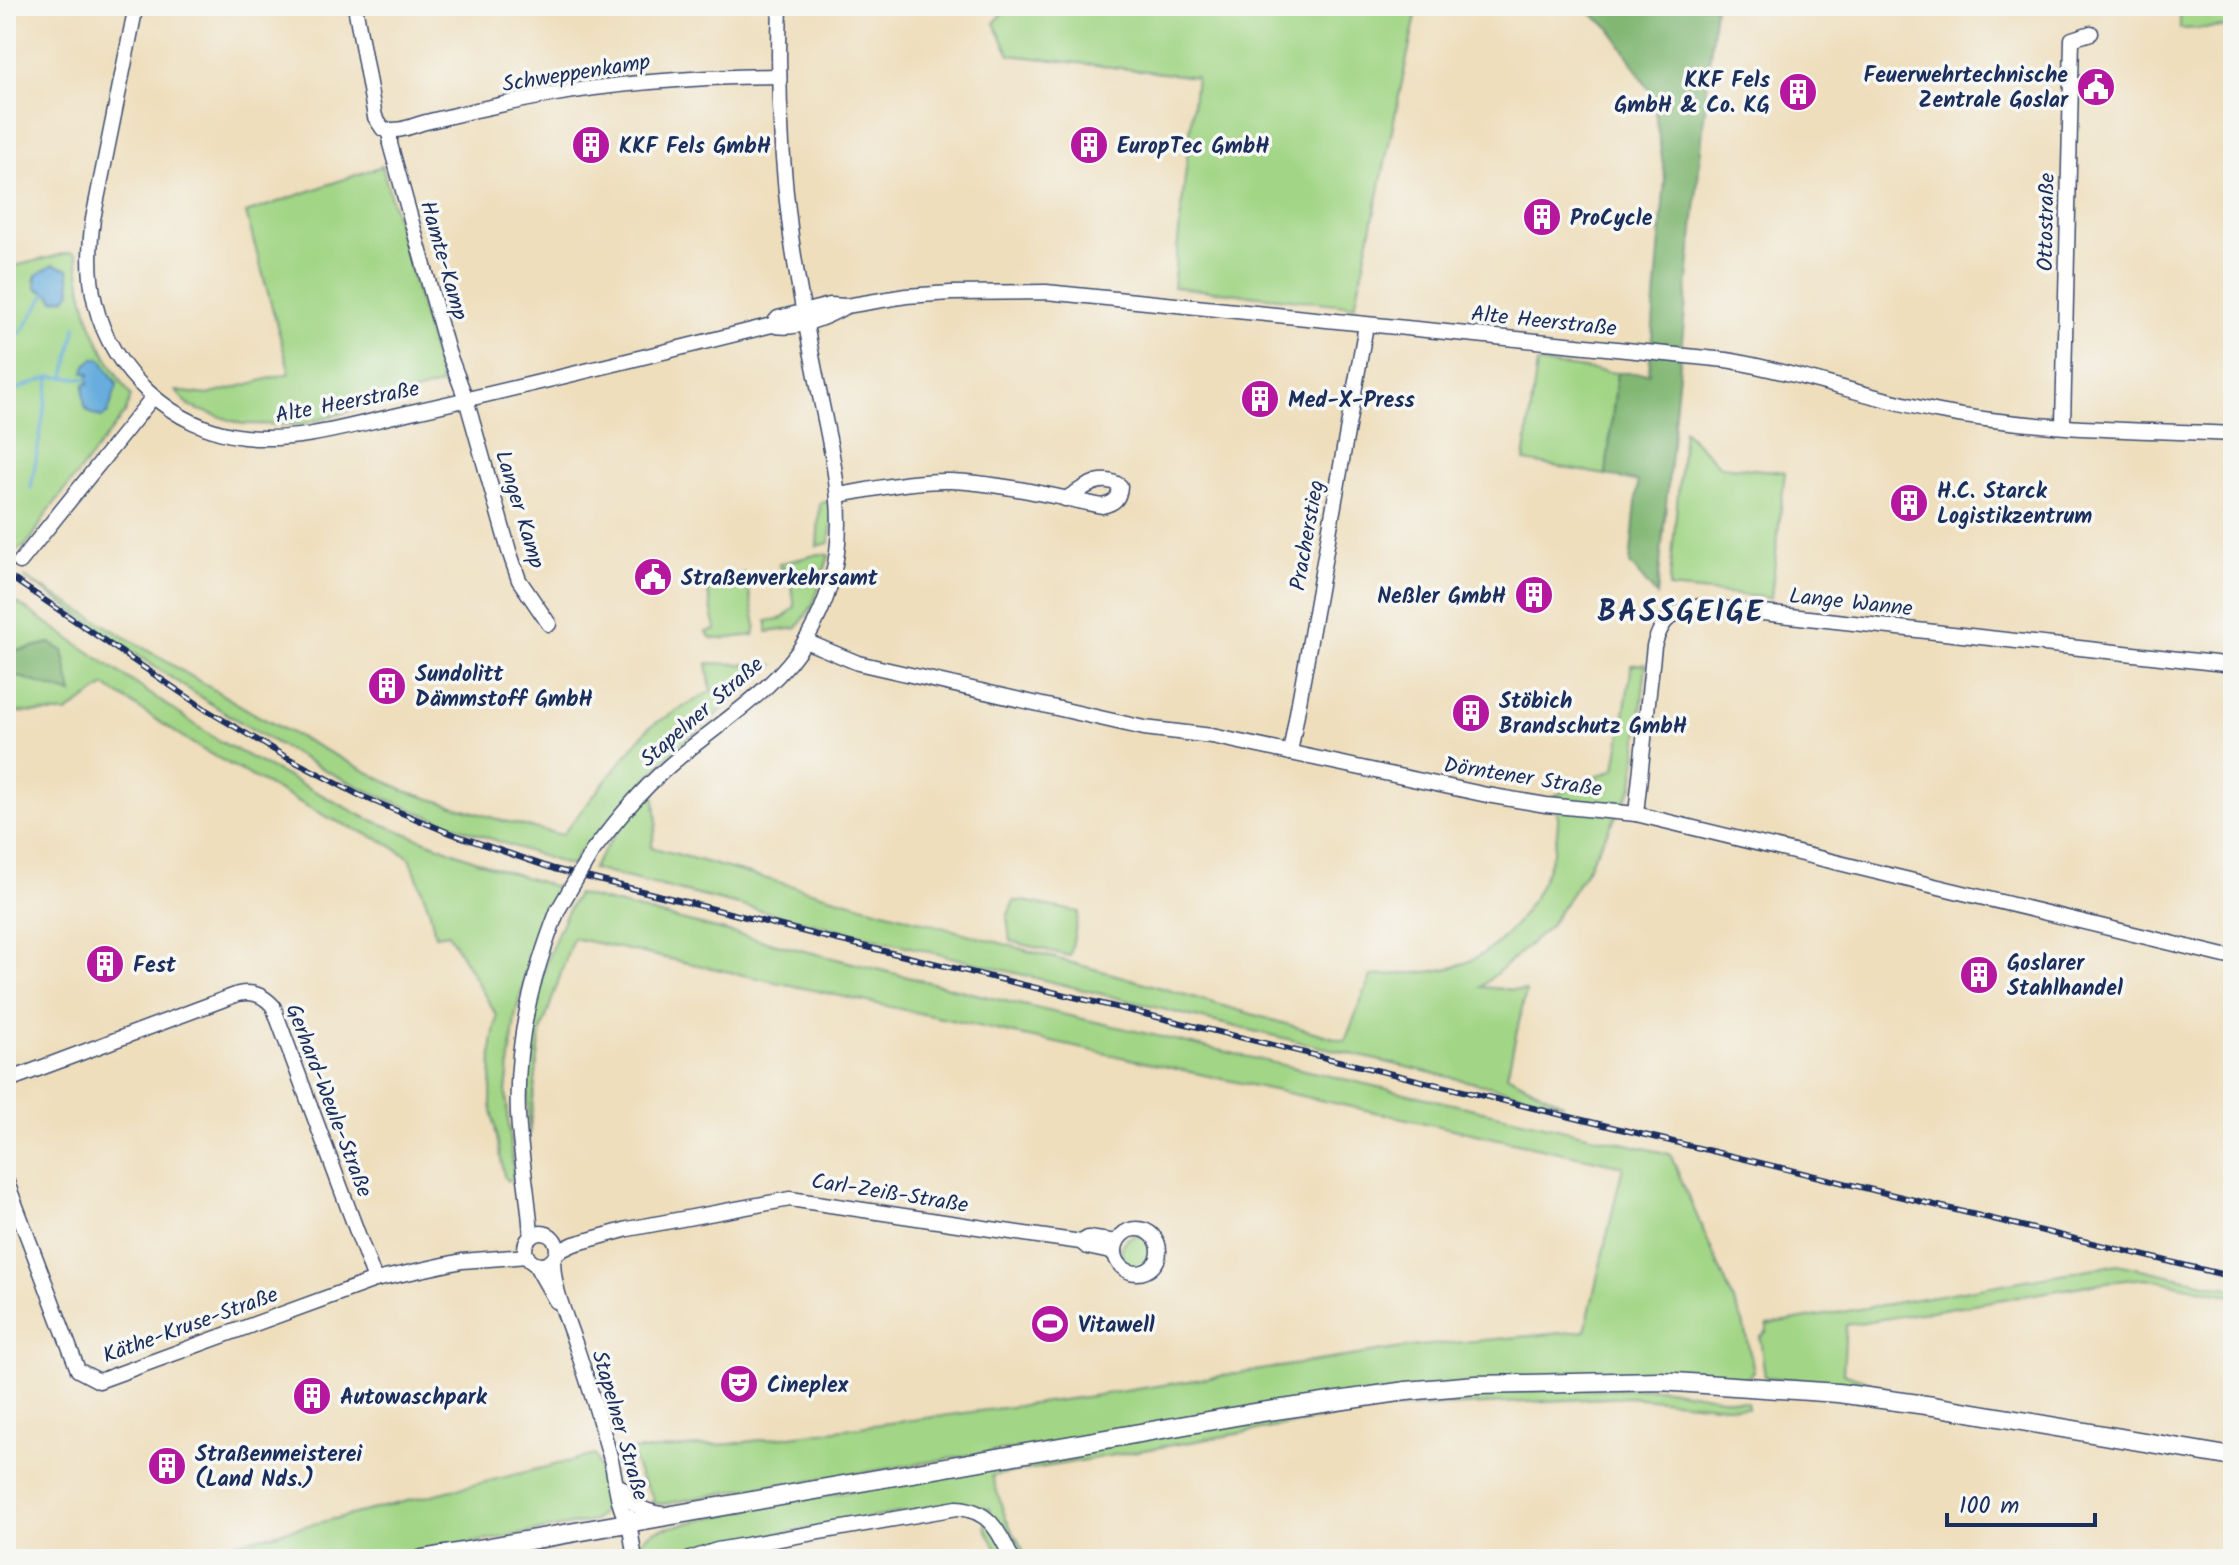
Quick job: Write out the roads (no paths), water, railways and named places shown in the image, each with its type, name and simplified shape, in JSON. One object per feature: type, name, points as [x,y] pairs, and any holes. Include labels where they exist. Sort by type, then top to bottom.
[{"type":"main road","points":[[422,1559],[1290,1407],[1406,1391],[1543,1382],[1686,1382],[1838,1393],[2233,1457]]},
{"type":"street","name":"Alte Heerstraße","points":[[136,6],[93,219],[89,259],[95,304],[102,325],[126,368],[153,397],[202,427],[223,434],[266,438],[317,433],[772,325],[780,328],[804,316],[833,314],[846,306],[906,296],[1046,292],[1726,360],[1940,412],[2063,425],[2233,434]]},
{"type":"street","name":"Hamte-Kamp","points":[[355,6],[375,117],[386,130],[444,337],[466,399]]},
{"type":"street","name":"Stapelner Straße","points":[[627,1521],[628,1508],[541,1248],[529,1193],[518,1113],[522,1030],[530,989],[558,910],[592,852],[634,800],[666,768],[777,676],[805,641],[828,593],[834,570],[839,536],[839,495],[804,316],[783,173],[780,6]]},
{"type":"street","name":"Ottostraße","points":[[2063,425],[2072,39],[2091,33]]},
{"type":"street","name":"Schweppenkamp","points":[[386,130],[398,132],[425,122],[539,97],[637,83],[695,77],[779,76]]},
{"type":"street","name":"Pracherstieg","points":[[1290,753],[1366,325]]},
{"type":"street","points":[[20,562],[153,397]]},
{"type":"street","name":"Langer Kamp","points":[[466,399],[519,580],[549,624]]},
{"type":"street","points":[[839,495],[907,483],[949,481],[999,486],[1065,499]]},
{"type":"street","name":"Lange Wanne","points":[[1636,814],[1654,646],[1661,624],[1675,613],[1700,606],[2233,665]]},
{"type":"street","name":"Dörntener Straße","points":[[805,641],[858,663],[887,671],[1144,728],[1201,734],[1487,795],[1546,805],[1636,814],[2233,958]]},
{"type":"street","name":"Gerhard-Weule-Straße","points":[[6,1081],[238,994],[260,995],[273,1006],[375,1280]]},
{"type":"street","name":"Käthe-Kruse-Straße","points":[[6,1180],[78,1370],[99,1381],[375,1280]]},
{"type":"street","name":"Carl-Zeiß-Straße","points":[[541,1248],[790,1199],[1081,1242],[1087,1247],[1116,1247]]},
{"type":"street","points":[[375,1280],[541,1248]]},
{"type":"street","name":"Stapelner Straße","points":[[617,1479],[627,1521]]},
{"type":"street","points":[[624,1495],[647,1511],[669,1514]]},
{"type":"street","points":[[690,1559],[717,1550],[957,1508],[968,1509],[989,1519],[1012,1559]]},
{"type":"street","points":[[627,1521],[635,1559]]},
{"type":"water","points":[[53,265],[68,269],[71,291],[66,298],[53,300],[52,296],[36,288],[36,275]]},
{"type":"water","points":[[93,359],[101,359],[117,385],[108,413],[102,417],[87,410],[84,401],[84,384],[88,384],[89,373],[84,373],[86,365]]},
{"type":"waterway","points":[[6,346],[23,330],[47,292]]},
{"type":"waterway","points":[[65,376],[76,326]]},
{"type":"waterway","points":[[6,393],[50,377],[93,379]]},
{"type":"waterway","points":[[31,488],[50,377]]},
{"type":"railway","points":[[6,574],[208,711],[286,757],[359,795],[447,832],[554,869],[2233,1277]]},
{"type":"place","name":"Feuerwehrtechnische Zentrale Goslar","points":[[2096,87]]},
{"type":"place","name":"KKF Fels GmbH & Co. KG","points":[[1798,92]]},
{"type":"place","name":"KKF Fels GmbH","points":[[591,145]]},
{"type":"place","name":"EuropTec GmbH","points":[[1089,145]]},
{"type":"place","name":"ProCycle","points":[[1542,217]]},
{"type":"place","name":"Med-X-Press","points":[[1260,399]]},
{"type":"place","name":"H.C. Starck Logistikzentrum","points":[[1909,503]]},
{"type":"place","name":"Straßenverkehrsamt","points":[[653,577]]},
{"type":"place","name":"Neßler GmbH","points":[[1534,595]]},
{"type":"place","name":"Sundolitt Dämmstoff GmbH","points":[[387,686]]},
{"type":"place","name":"Stöbich Brandschutz GmbH","points":[[1471,713]]},
{"type":"place","name":"Fest","points":[[105,964]]},
{"type":"place","name":"Goslarer Stahlhandel","points":[[1979,975]]},
{"type":"place","name":"Vitawell","points":[[1050,1324]]},
{"type":"place","name":"Cineplex","points":[[739,1384]]},
{"type":"place","name":"Autowaschpark","points":[[312,1396]]},
{"type":"place","name":"Straßenmeisterei (Land Nds.)","points":[[167,1466]]},
{"type":"district","name":"BASSGEIGE","points":[[1681,611]]}]
